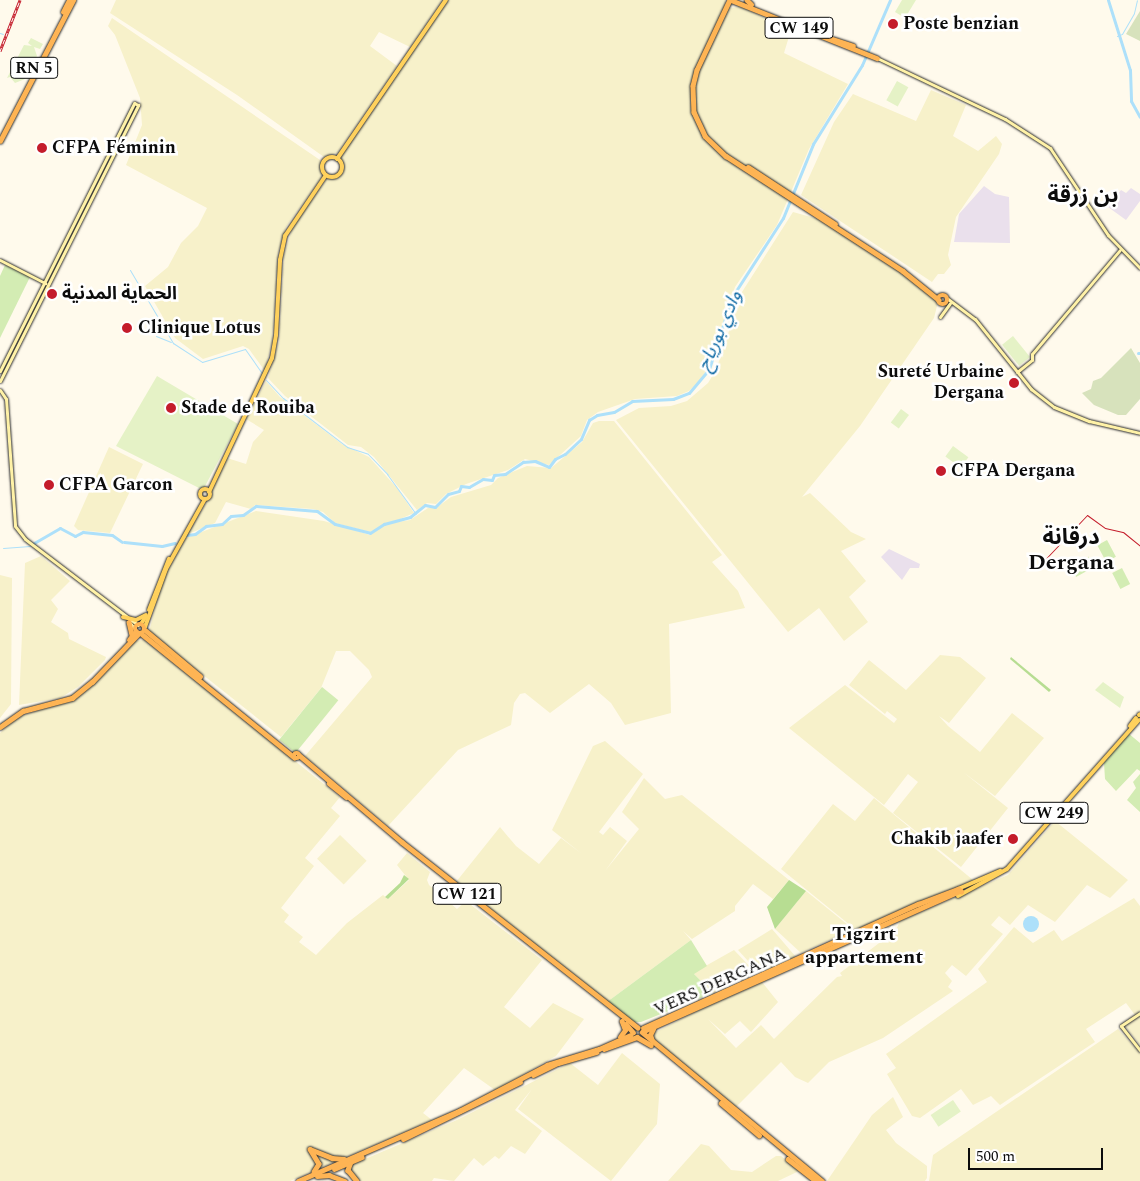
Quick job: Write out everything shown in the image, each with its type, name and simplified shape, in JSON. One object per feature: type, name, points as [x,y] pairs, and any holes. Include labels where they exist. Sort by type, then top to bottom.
[{"type":"highway","name":"RN 5","points":[[0,136],[71,0]]},
{"type":"highway","name":"RN 5","points":[[0,141],[71,0]]},
{"type":"highway","points":[[733,0],[697,70],[692,94],[694,112],[700,128],[718,150],[790,196]]},
{"type":"highway","points":[[733,0],[700,70],[695,94],[696,111],[708,134],[720,148],[941,298],[950,302]]},
{"type":"highway","name":"CW 149","points":[[733,0],[842,42]]},
{"type":"highway","name":"CW 149","points":[[747,1],[874,57]]},
{"type":"highway","points":[[0,727],[23,711],[72,698],[92,682],[131,639],[129,621]]},
{"type":"highway","points":[[0,723],[22,709],[70,697],[89,682],[141,629],[151,640],[297,756]]},
{"type":"highway","name":"CW 121","points":[[141,629],[622,1020]]},
{"type":"highway","points":[[131,639],[151,640]]},
{"type":"highway","points":[[602,1049],[918,904],[958,889],[961,892],[958,896]]},
{"type":"highway","name":"VERS DERGANA","points":[[638,1033],[922,906],[958,896]]},
{"type":"highway","points":[[622,1020],[640,1025],[677,1013]]},
{"type":"highway","points":[[602,1049],[620,1037],[653,1029],[684,1013]]},
{"type":"highway","points":[[622,1020],[816,1181]]},
{"type":"highway","points":[[620,1037],[625,1028],[622,1020]]},
{"type":"highway","points":[[626,1042],[654,1021]]},
{"type":"highway","points":[[653,1029],[650,1036],[655,1044]]},
{"type":"highway","points":[[638,1033],[655,1044],[822,1181]]},
{"type":"highway","points":[[305,1180],[459,1111],[547,1064],[626,1042],[647,1042]]},
{"type":"highway","points":[[305,1180],[319,1167],[310,1149],[336,1160],[350,1160]]},
{"type":"highway","points":[[298,1181],[317,1176],[350,1160]]},
{"type":"highway","points":[[350,1160],[348,1170],[357,1181]]},
{"type":"highway","points":[[317,1176],[329,1175],[346,1181]]},
{"type":"main road","points":[[337,159],[446,0]]},
{"type":"main road","name":"CW 149","points":[[874,57],[1005,119],[1043,142],[1060,159],[1120,250],[1140,268]]},
{"type":"main road","points":[[0,371],[46,284],[138,105],[134,103],[46,284],[0,381]]},
{"type":"main road","points":[[329,158],[337,159],[341,163],[341,172],[334,177],[326,175],[323,163],[329,158]]},
{"type":"main road","points":[[203,498],[209,497],[207,491],[210,484],[268,372],[275,342],[284,241],[294,219],[326,175]]},
{"type":"main road","points":[[1017,372],[1032,360],[1032,354],[1120,250]]},
{"type":"main road","points":[[0,260],[46,284]]},
{"type":"main road","points":[[940,317],[950,302],[979,323],[1033,391],[1062,412],[1140,433]]},
{"type":"main road","points":[[0,390],[6,399],[15,526],[37,549],[141,629]]},
{"type":"main road","points":[[141,629],[200,505],[203,498],[200,492],[207,491]]},
{"type":"main road","points":[[141,629],[161,572],[177,550]]},
{"type":"main road","points":[[123,617],[136,620],[147,613]]},
{"type":"main road","name":"CW 249","points":[[958,889],[1009,864],[1139,717]]},
{"type":"main road","name":"VERS DERGANA","points":[[958,896],[1006,870],[1139,717]]},
{"type":"main road","points":[[968,885],[966,889],[971,890]]},
{"type":"main road","points":[[1140,1013],[1120,1026],[1140,1050]]},
{"type":"shaded area","points":[[116,0],[442,0],[410,47],[379,32],[370,46],[397,66],[337,153],[324,157],[237,95],[110,13]]},
{"type":"shaded area","points":[[448,0],[725,0],[726,8],[741,7],[791,30],[784,53],[848,84],[809,149],[777,225],[735,287],[712,359],[701,380],[689,391],[677,396],[635,399],[598,412],[587,420],[581,436],[549,465],[525,459],[508,470],[466,484],[446,494],[436,504],[427,503],[417,510],[374,457],[361,447],[348,445],[285,396],[268,378],[279,342],[284,255],[293,226],[327,179],[334,179],[344,172],[341,157]]},
{"type":"shaded area","points":[[112,18],[320,160],[323,175],[286,227],[278,253],[272,341],[265,371],[249,349],[243,346],[203,359],[175,338],[145,286],[168,267],[181,243],[198,226],[207,208],[126,165],[142,125],[140,98],[115,35],[108,26]]},
{"type":"shaded area","points":[[931,90],[966,105],[953,136],[978,151],[996,136],[1002,144],[999,154],[956,217],[948,255],[951,265],[944,274],[938,274],[932,282],[801,195],[834,122],[853,94],[916,121]]},
{"type":"shaded area","points":[[984,186],[995,194],[1009,197],[1010,243],[954,242],[959,214]]},
{"type":"shaded area","points":[[1131,188],[1140,194],[1140,201],[1126,220],[1108,207],[1121,190],[1126,193]]},
{"type":"shaded area","points":[[793,212],[818,219],[908,276],[936,299],[937,306],[934,318],[860,426],[802,497],[810,493],[851,532],[866,539],[841,551],[866,581],[849,597],[868,622],[844,641],[819,608],[788,632],[616,420],[639,408],[671,406],[687,401],[708,383],[716,370],[742,292]]},
{"type":"shaded area","points":[[266,381],[280,397],[342,444],[369,457],[397,488],[414,513],[370,532],[335,523],[323,512],[313,509],[255,505],[251,509],[226,502],[215,523],[188,534],[209,498],[212,485],[227,458],[246,464],[253,442],[264,430],[246,419]]},
{"type":"shaded area","points":[[614,421],[722,555],[712,562],[738,591],[745,608],[669,624],[671,713],[625,725],[611,703],[589,684],[550,713],[525,693],[520,694],[514,703],[511,725],[458,750],[388,826],[305,756],[372,677],[369,670],[350,651],[336,651],[321,688],[281,737],[149,632],[162,581],[186,538],[256,511],[324,521],[370,535],[386,524],[410,520],[428,508],[436,508],[451,497],[491,485],[498,478],[527,466],[551,468],[582,442],[593,423]]},
{"type":"shaded area","points":[[109,447],[143,464],[110,533],[78,530],[74,526]]},
{"type":"shaded area","points":[[889,549],[920,564],[919,568],[910,568],[902,580],[881,557]]},
{"type":"shaded area","points":[[41,556],[70,581],[51,600],[58,609],[51,622],[68,633],[69,639],[106,657],[78,687],[60,698],[19,705],[25,563]]},
{"type":"shaded area","points":[[0,575],[12,578],[11,704],[0,718]]},
{"type":"shaded area","points":[[144,640],[340,797],[331,808],[340,816],[305,858],[314,866],[281,908],[289,915],[284,922],[303,937],[299,942],[316,955],[347,923],[383,895],[388,899],[409,880],[397,865],[407,853],[430,872],[427,880],[429,885],[457,909],[466,901],[542,960],[504,1007],[530,1028],[553,1003],[584,1019],[556,1056],[495,1090],[464,1068],[423,1113],[432,1120],[290,1181],[0,1181],[0,733],[18,717],[75,699],[135,641]]},
{"type":"shaded area","points":[[940,655],[960,657],[986,678],[949,723],[939,716],[948,726],[980,752],[1012,713],[1044,738],[995,796],[963,772],[1008,808],[961,867],[893,813],[918,782],[908,774],[884,805],[789,728],[845,685],[894,723],[897,719],[887,711],[885,714],[849,685],[869,660],[906,690]]},
{"type":"shaded area","points":[[605,741],[643,774],[599,832],[603,835],[610,827],[627,841],[605,871],[639,829],[622,812],[644,778],[665,799],[682,795],[789,880],[773,899],[753,884],[735,906],[735,911],[692,939],[683,931],[691,940],[607,1002],[456,882],[500,827],[516,846],[539,864],[561,838],[582,854],[552,830],[593,746]]},
{"type":"shaded area","points":[[874,798],[973,880],[856,930],[781,869],[833,804],[855,821]]},
{"type":"shaded area","points":[[1055,821],[1128,880],[1110,898],[1087,885],[1055,922],[1028,905],[1010,925],[999,916],[991,925],[1003,934],[966,976],[952,965],[945,973],[952,981],[948,987],[953,991],[883,1038],[829,1062],[808,1083],[795,1077],[781,1062],[735,1108],[652,1039],[652,1034],[699,1010],[762,982],[778,1002],[751,1032],[740,1021],[725,1034],[708,1019],[736,1048],[761,1025],[774,1039],[837,977],[842,976],[840,973],[896,930],[900,921],[1008,875]]},
{"type":"shaded area","points":[[340,835],[367,861],[344,884],[317,859]]},
{"type":"shaded area","points":[[806,891],[853,929],[801,953],[775,929]]},
{"type":"shaded area","points":[[1134,898],[1140,906],[1140,1011],[1135,1015],[1126,1003],[1086,1029],[1095,1042],[1000,1105],[991,1096],[973,1105],[961,1089],[920,1118],[912,1116],[887,1074],[896,1068],[886,1054],[987,982],[978,969],[1014,927],[1033,943],[1054,930],[1062,941]]},
{"type":"shaded area","points":[[772,929],[796,957],[759,973],[738,950]]},
{"type":"shaded area","points":[[734,950],[756,973],[713,993],[693,973]]},
{"type":"shaded area","points":[[1140,1016],[1140,1045],[1125,1026]]},
{"type":"shaded area","points":[[1118,1029],[1140,1053],[1140,1181],[929,1181],[933,1155]]},
{"type":"shaded area","points":[[622,1053],[660,1084],[657,1124],[611,1181],[518,1109],[532,1089],[515,1110],[542,1131],[525,1154],[511,1146],[499,1159],[495,1156],[483,1166],[474,1158],[454,1181],[434,1178],[432,1181],[358,1181],[349,1170],[351,1165],[457,1120],[570,1063],[598,1085]]},
{"type":"shaded area","points":[[893,1097],[903,1117],[886,1130],[896,1143],[927,1166],[927,1178],[925,1181],[827,1181],[872,1115]]},
{"type":"shaded area","points":[[701,1144],[709,1146],[731,1170],[752,1172],[776,1156],[781,1156],[799,1171],[778,1181],[668,1181]]},
{"type":"green space","points":[[902,0],[916,0],[905,18],[895,12]]},
{"type":"green space","points":[[1140,11],[1140,41],[1126,34]]},
{"type":"green space","points":[[31,38],[43,44],[40,49],[34,47],[37,56],[25,79],[15,83],[10,77],[7,78],[24,45],[32,46],[28,43]]},
{"type":"green space","points":[[897,81],[908,87],[898,107],[886,100]]},
{"type":"green space","points":[[5,265],[30,277],[0,338],[0,276]]},
{"type":"green space","points":[[1013,336],[1030,357],[1019,366],[1002,345]]},
{"type":"green space","points":[[1131,348],[1140,363],[1140,399],[1126,415],[1118,415],[1094,405],[1082,393],[1091,389],[1093,381],[1101,378]]},
{"type":"green space","points":[[157,376],[238,424],[204,488],[199,488],[116,446]]},
{"type":"green space","points":[[901,409],[909,415],[899,429],[891,423]]},
{"type":"green space","points":[[953,446],[968,457],[961,468],[945,457]]},
{"type":"green space","points":[[1107,540],[1116,557],[1106,562],[1097,545]]},
{"type":"green space","points":[[1088,556],[1094,567],[1076,577],[1072,568],[1075,569],[1089,562]]},
{"type":"green space","points":[[1122,568],[1130,584],[1120,589],[1112,573]]},
{"type":"green space","points":[[1011,657],[1051,690],[1049,692],[1010,659]]},
{"type":"green space","points":[[1103,682],[1124,697],[1120,708],[1095,690]]},
{"type":"green space","points":[[322,687],[338,700],[296,753],[279,740]]},
{"type":"green space","points":[[1128,733],[1140,743],[1140,771],[1137,769],[1116,791],[1105,779],[1104,763]]},
{"type":"green space","points":[[1140,774],[1140,812],[1127,800],[1136,788],[1133,782]]},
{"type":"green space","points":[[404,875],[409,879],[388,899],[385,897],[400,883]]},
{"type":"green space","points":[[789,880],[806,891],[775,929],[767,907]]},
{"type":"green space","points":[[691,940],[707,966],[694,974],[713,993],[641,1022],[634,1022],[607,1002]]},
{"type":"green space","points":[[953,1100],[961,1112],[938,1127],[931,1115]]},
{"type":"water","points":[[1028,916],[1034,916],[1039,921],[1037,930],[1028,932],[1023,927],[1023,921]]},
{"type":"waterway","name":"وادي بورياح","points":[[187,535],[195,534],[206,526],[222,524],[231,516],[243,515],[256,506],[317,511],[335,524],[370,533],[384,524],[410,517],[425,505],[435,507],[448,494],[459,491],[461,486],[469,487],[483,479],[492,480],[494,475],[505,474],[523,462],[535,461],[549,467],[555,459],[565,454],[581,439],[589,420],[597,415],[614,412],[632,401],[673,399],[689,393],[709,369],[732,297],[783,218],[813,144],[862,65],[890,0]]},
{"type":"waterway","points":[[1108,0],[1130,70],[1131,101],[1140,117]]},
{"type":"waterway","points":[[1117,36],[1122,34],[1134,13],[1137,0]]},
{"type":"waterway","points":[[130,270],[173,343],[202,362],[245,349],[263,375]]},
{"type":"waterway","points":[[156,336],[171,342]]},
{"type":"waterway","points":[[266,380],[283,398],[347,447],[368,454],[387,474],[416,514]]},
{"type":"waterway","points":[[34,543],[60,528],[75,536],[83,532],[112,535],[122,542]]},
{"type":"waterway","points":[[124,542],[162,546],[175,543]]},
{"type":"waterway","points":[[3,548],[30,546]]},
{"type":"tunnel","points":[[631,1037],[644,1031]]},
{"type":"tram line","points":[[1036,569],[1087,515],[1105,528],[1123,532],[1140,546]]},
{"type":"railway","points":[[0,51],[20,0]]},
{"type":"place","name":"Poste benzian","points":[[893,24]]},
{"type":"place","name":"CFPA Féminin","points":[[42,148]]},
{"type":"place","name":"الحماية المدنية","points":[[52,294]]},
{"type":"place","name":"Clinique Lotus","points":[[127,328]]},
{"type":"place","name":"Sureté Urbaine Dergana","points":[[1014,383]]},
{"type":"place","name":"Stade de Rouiba","points":[[171,408]]},
{"type":"place","name":"CFPA Dergana","points":[[941,471]]},
{"type":"place","name":"CFPA Garcon","points":[[49,485]]},
{"type":"place","name":"Chakib jaafer","points":[[1013,839]]},
{"type":"district","name":"بن زرقة","points":[[1083,196]]},
{"type":"district","name":"درقانة Dergana","points":[[1071,550]]},
{"type":"district","name":"Tigzirt appartement","points":[[864,946]]}]
